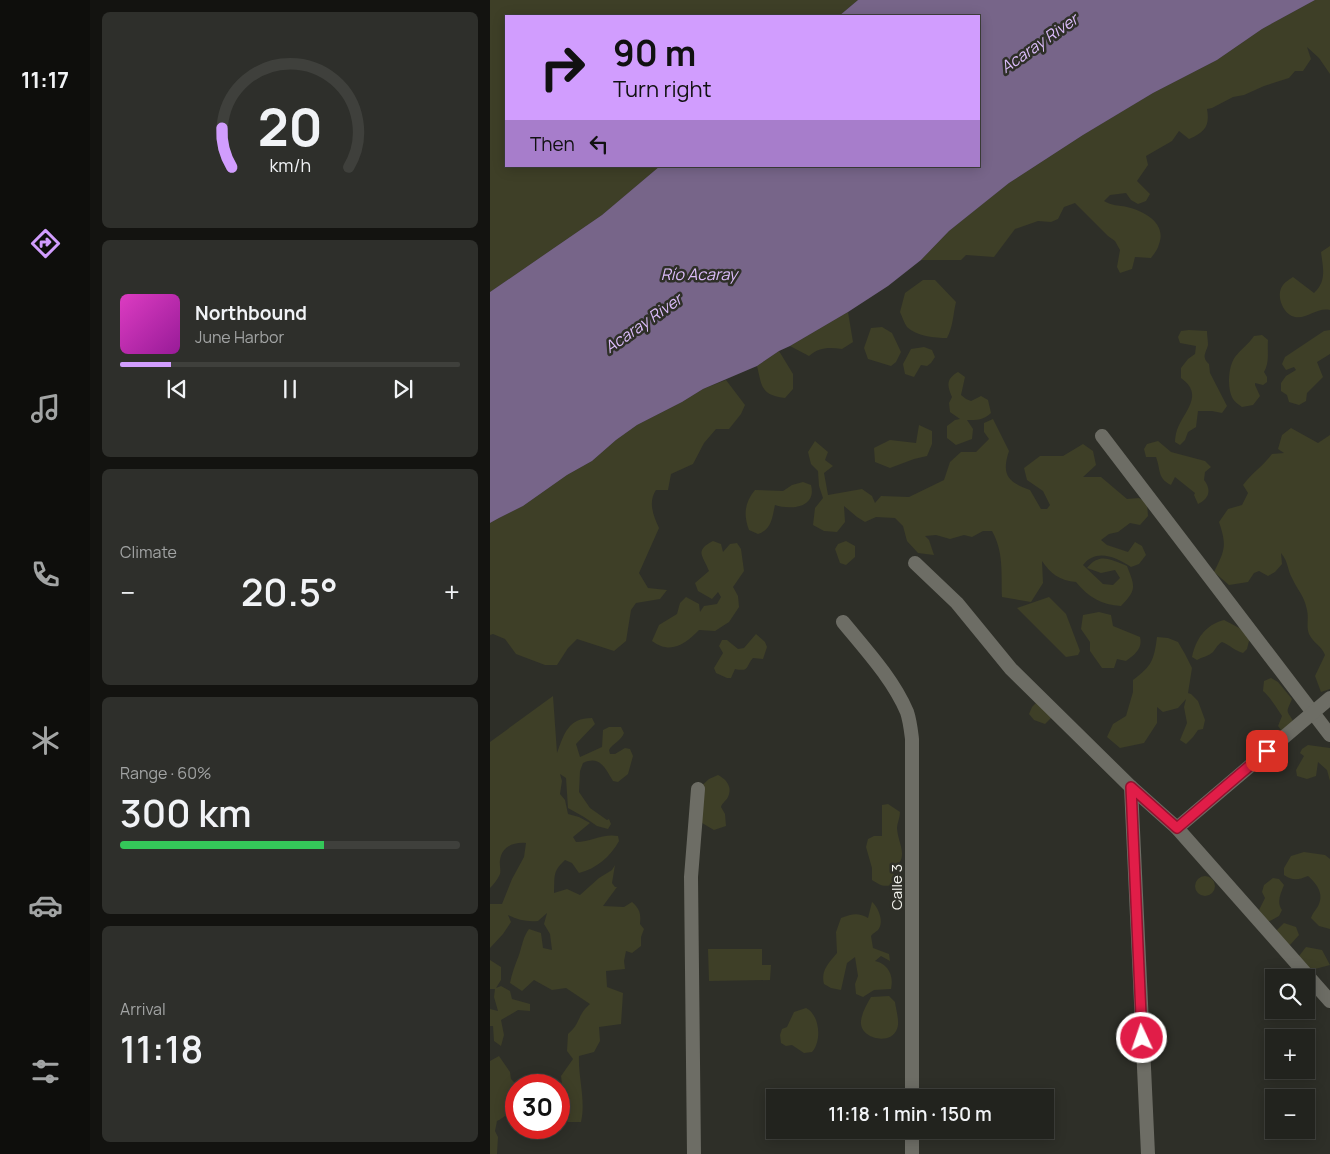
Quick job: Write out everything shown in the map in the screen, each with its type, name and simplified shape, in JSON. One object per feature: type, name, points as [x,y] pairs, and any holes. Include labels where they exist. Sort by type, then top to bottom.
[{"type":"street","points":[[1102,436],[1330,735]]},
{"type":"street","points":[[915,563],[957,603],[1011,669],[1131,787],[1177,828],[1330,1001]]},
{"type":"street","name":"Calle 3","points":[[843,622],[868,652],[899,696],[908,714],[912,740],[912,1089]]},
{"type":"street","points":[[1177,828],[1330,698]]},
{"type":"street","points":[[1131,787],[1148,1154]]},
{"type":"street","points":[[694,1154],[692,877],[698,789]]},
{"type":"street","points":[[912,1139],[912,1154]]},
{"type":"green space","points":[[490,0],[858,0],[840,15],[505,15],[505,167],[659,167],[602,215],[490,292]]},
{"type":"green space","points":[[1315,0],[1330,0],[1330,74],[1319,58],[1307,47],[1311,59],[1303,71],[1295,71],[1289,78],[1244,95],[1233,97],[1207,109],[1208,120],[1203,131],[1189,139],[1179,131],[1172,141],[1146,156],[1148,165],[1137,181],[1150,194],[1146,201],[1138,204],[1131,200],[1126,193],[1110,195],[1104,201],[1147,215],[1157,224],[1161,237],[1158,248],[1151,258],[1135,257],[1132,269],[1120,273],[1117,267],[1120,250],[1115,241],[1075,203],[1064,207],[1058,219],[1051,222],[1038,221],[1015,229],[994,257],[966,255],[961,260],[921,260],[949,231],[1009,183],[1153,93],[1217,60],[1262,29]]},
{"type":"green space","points":[[1330,246],[1330,310],[1321,310],[1300,317],[1287,313],[1280,299],[1283,285],[1293,277],[1314,293],[1321,284],[1322,279],[1321,252]]},
{"type":"green space","points":[[923,280],[935,280],[956,302],[952,325],[947,338],[937,338],[915,333],[907,327],[900,312],[905,293]]},
{"type":"green space","points":[[848,312],[853,342],[842,349],[824,348],[809,356],[790,346]]},
{"type":"green space","points":[[882,327],[892,333],[901,352],[896,362],[891,366],[868,359],[864,348],[871,328]]},
{"type":"green space","points":[[1330,330],[1330,354],[1317,362],[1323,377],[1307,393],[1306,401],[1299,405],[1289,402],[1287,395],[1281,391],[1281,383],[1286,376],[1296,370],[1294,367],[1286,370],[1282,364],[1285,357],[1324,331]]},
{"type":"green space","points":[[1181,331],[1207,331],[1208,345],[1205,359],[1209,364],[1210,373],[1227,406],[1222,413],[1198,411],[1196,427],[1188,432],[1185,440],[1180,445],[1175,442],[1176,433],[1188,410],[1192,397],[1188,384],[1181,378],[1181,368],[1195,354],[1196,346],[1180,343],[1178,337]]},
{"type":"green space","points":[[1262,335],[1268,340],[1268,360],[1264,372],[1267,382],[1263,385],[1255,383],[1260,396],[1253,405],[1242,407],[1234,400],[1231,394],[1229,384],[1231,366],[1235,357],[1254,336]]},
{"type":"green space","points":[[924,347],[932,350],[935,357],[931,363],[927,366],[921,365],[914,377],[905,374],[903,364],[911,349]]},
{"type":"green space","points":[[779,351],[793,374],[793,389],[785,398],[771,395],[764,389],[757,366]]},
{"type":"green space","points":[[958,372],[965,377],[961,395],[971,401],[981,396],[988,400],[991,413],[980,419],[967,420],[973,429],[972,439],[956,445],[947,438],[947,426],[960,419],[950,412],[949,403],[952,397],[949,383],[951,377]]},
{"type":"green space","points":[[726,380],[745,405],[741,414],[729,429],[716,429],[704,443],[693,464],[671,474],[668,490],[656,490],[652,499],[652,509],[659,528],[639,573],[648,588],[667,590],[660,599],[636,603],[631,610],[626,641],[614,651],[577,639],[568,648],[557,665],[545,665],[516,654],[505,639],[493,634],[490,635],[490,523],[523,506],[567,475],[592,461],[637,425],[703,389]]},
{"type":"green space","points":[[993,419],[1009,451],[1006,466],[1008,477],[1016,484],[1030,490],[1041,509],[1047,509],[1050,505],[1043,491],[1027,480],[1024,468],[1040,456],[1063,456],[1083,444],[1093,451],[1096,465],[1083,477],[1101,477],[1127,499],[1139,498],[1147,503],[1148,516],[1140,525],[1130,523],[1118,532],[1109,534],[1101,540],[1107,545],[1128,552],[1135,542],[1142,546],[1146,555],[1139,564],[1131,567],[1113,557],[1100,556],[1088,560],[1083,565],[1103,584],[1113,585],[1120,578],[1115,570],[1101,573],[1087,568],[1096,560],[1101,559],[1111,560],[1127,566],[1133,588],[1130,596],[1121,606],[1108,604],[1096,599],[1085,592],[1076,582],[1056,576],[1042,561],[1043,583],[1031,602],[1002,597],[1000,555],[992,531],[983,531],[972,537],[964,535],[950,539],[936,535],[925,536],[929,540],[934,555],[918,553],[907,541],[903,526],[895,518],[876,517],[865,522],[844,506],[845,522],[837,532],[824,531],[813,525],[815,508],[823,498],[819,486],[818,471],[811,464],[808,452],[815,441],[828,452],[825,460],[833,466],[824,473],[828,495],[862,489],[872,496],[875,503],[881,496],[909,497],[944,480],[950,462],[961,452],[976,452],[989,439],[984,432],[984,423]]},
{"type":"green space","points":[[919,425],[932,431],[932,444],[927,456],[890,468],[875,462],[874,448],[890,440],[916,443]]},
{"type":"green space","points":[[1291,428],[1318,443],[1330,435],[1330,689],[1321,692],[1315,676],[1325,655],[1309,634],[1306,605],[1281,553],[1282,564],[1275,572],[1268,576],[1259,571],[1254,573],[1248,582],[1229,585],[1214,572],[1224,548],[1219,522],[1228,509],[1242,505],[1248,493],[1243,485],[1250,477],[1272,454],[1284,453],[1278,449],[1282,435]]},
{"type":"green space","points":[[1158,441],[1171,452],[1205,461],[1211,467],[1205,472],[1204,480],[1209,491],[1205,500],[1198,504],[1195,493],[1175,477],[1171,485],[1163,479],[1156,457],[1146,457],[1144,449],[1147,444]]},
{"type":"green space","points":[[803,482],[811,485],[812,493],[806,503],[795,507],[775,505],[771,522],[763,532],[758,534],[749,530],[746,508],[755,490],[783,491],[792,485]]},
{"type":"green space","points":[[713,541],[721,544],[723,552],[730,544],[737,543],[741,549],[744,571],[733,587],[738,596],[739,607],[729,622],[715,631],[699,630],[688,640],[677,646],[665,647],[659,645],[652,641],[659,625],[677,614],[680,603],[686,597],[699,604],[700,612],[704,606],[717,604],[721,597],[718,592],[712,599],[698,591],[695,583],[709,571],[702,551]]},
{"type":"green space","points":[[846,541],[855,546],[855,557],[846,565],[840,563],[835,549],[838,544]]},
{"type":"green space","points":[[1049,597],[1066,614],[1080,651],[1078,655],[1066,657],[1017,608]]},
{"type":"green space","points":[[1099,612],[1111,615],[1113,626],[1140,637],[1141,641],[1137,651],[1126,661],[1117,659],[1114,668],[1102,668],[1090,651],[1090,642],[1081,629],[1083,615]]},
{"type":"green space","points":[[1224,620],[1245,631],[1250,637],[1247,649],[1243,653],[1222,642],[1210,655],[1197,660],[1192,657],[1196,644],[1202,634],[1212,625]]},
{"type":"green space","points":[[756,634],[765,642],[767,647],[763,659],[753,658],[747,668],[743,670],[735,669],[731,678],[716,673],[714,668],[723,653],[719,646],[722,640],[727,640],[738,649],[744,648]]},
{"type":"green space","points":[[1157,637],[1168,638],[1178,642],[1192,668],[1188,693],[1198,701],[1205,720],[1203,729],[1198,730],[1186,744],[1180,740],[1187,723],[1184,707],[1186,699],[1178,708],[1163,712],[1157,707],[1157,723],[1144,743],[1120,748],[1107,737],[1113,724],[1126,716],[1133,692],[1133,680],[1151,662]]},
{"type":"green space","points":[[1271,678],[1278,682],[1292,699],[1288,712],[1294,723],[1289,731],[1281,730],[1278,726],[1282,716],[1263,691],[1264,681]]},
{"type":"green space","points":[[553,696],[557,753],[568,728],[572,724],[592,718],[595,724],[576,744],[580,757],[602,747],[603,730],[609,727],[621,727],[624,733],[609,750],[610,754],[615,754],[625,748],[630,749],[633,756],[628,774],[618,782],[613,781],[604,767],[598,762],[589,761],[583,763],[580,771],[579,792],[590,808],[607,820],[609,819],[611,824],[608,829],[597,826],[568,808],[566,778],[560,774],[562,781],[560,794],[565,800],[568,814],[590,823],[573,837],[576,842],[613,835],[618,836],[619,841],[612,852],[602,861],[585,871],[579,873],[572,863],[565,860],[556,871],[554,893],[567,889],[580,895],[599,878],[612,870],[615,865],[612,883],[617,887],[603,906],[624,907],[632,902],[638,909],[640,924],[644,929],[641,937],[641,946],[632,953],[626,951],[625,969],[606,971],[607,987],[623,993],[621,1024],[599,1027],[600,1041],[594,1052],[579,1056],[583,1106],[581,1122],[570,1122],[570,1074],[562,1074],[573,1059],[567,1051],[568,1034],[590,1004],[566,988],[552,990],[534,980],[522,991],[510,983],[524,938],[529,929],[541,933],[543,948],[552,950],[550,934],[544,924],[547,913],[538,921],[523,920],[508,915],[511,922],[490,948],[490,904],[502,904],[512,879],[524,857],[526,843],[513,844],[503,851],[500,860],[500,874],[490,888],[490,742]]},
{"type":"green space","points":[[1038,701],[1052,717],[1045,724],[1034,720],[1029,714],[1032,707]]},
{"type":"green space","points":[[1308,745],[1330,748],[1330,781],[1327,770],[1318,762],[1316,776],[1307,779],[1297,776],[1296,770],[1304,756],[1300,753]]},
{"type":"green space","points":[[718,775],[726,781],[730,790],[728,797],[721,807],[725,814],[726,826],[714,830],[702,823],[697,790],[709,779]]},
{"type":"green space","points":[[888,804],[900,812],[897,828],[902,856],[901,861],[891,869],[894,876],[894,884],[885,886],[872,880],[872,868],[866,847],[868,839],[874,836],[882,836],[882,805]]},
{"type":"green space","points":[[1304,852],[1325,855],[1330,859],[1330,929],[1319,926],[1311,918],[1321,896],[1314,882],[1308,876],[1296,879],[1284,875],[1284,868],[1291,856]]},
{"type":"green space","points":[[1205,876],[1212,879],[1215,886],[1212,893],[1205,896],[1198,893],[1195,886],[1198,879]]},
{"type":"green space","points":[[1273,878],[1279,879],[1284,885],[1279,901],[1282,910],[1279,916],[1268,922],[1259,910],[1265,898],[1262,892],[1264,885]]},
{"type":"green space","points":[[872,902],[881,919],[880,927],[871,936],[873,948],[889,954],[890,961],[881,956],[875,961],[887,968],[892,984],[891,989],[874,990],[863,997],[856,994],[855,984],[858,976],[855,957],[847,963],[841,990],[824,984],[823,975],[826,967],[837,953],[836,932],[841,918],[855,914],[868,918]]},
{"type":"green space","points":[[1284,923],[1296,927],[1299,935],[1290,945],[1274,933]]},
{"type":"green space","points":[[1306,947],[1322,950],[1330,965],[1315,969],[1299,969],[1296,960]]},
{"type":"green space","points":[[708,949],[762,949],[762,965],[771,965],[770,980],[709,981]]},
{"type":"green space","points":[[490,960],[501,967],[501,980],[496,988],[501,986],[510,991],[512,999],[530,1004],[530,1011],[518,1010],[501,1020],[504,1035],[501,1046],[494,1041],[493,1026],[490,1026],[490,1009],[498,1011],[494,997],[495,989],[490,989]]},
{"type":"green space","points":[[889,996],[895,1002],[898,1019],[897,1029],[894,1034],[882,1039],[870,1036],[862,1027],[862,1014],[871,997]]},
{"type":"green space","points":[[806,1008],[811,1011],[817,1022],[818,1035],[812,1052],[804,1053],[792,1045],[786,1046],[781,1043],[780,1035],[782,1029],[787,1027],[794,1012]]},
{"type":"green space","points":[[499,1056],[510,1074],[505,1074],[505,1116],[497,1121],[495,1131],[498,1137],[497,1154],[490,1154],[490,1061]]},
{"type":"water","name":"Río Acaray","points":[[858,0],[1315,0],[1262,29],[1217,60],[1153,93],[1009,183],[949,231],[921,260],[888,286],[848,312],[779,351],[757,366],[703,389],[637,425],[592,461],[567,475],[523,506],[490,523],[490,292],[602,215],[659,167],[980,167],[980,15],[840,15]]},
{"type":"route","points":[[1142,1038],[1131,787],[1177,828],[1267,751]]},
{"type":"water label","name":"Acaray River","points":[[1039,43]]},
{"type":"water label","name":"Acaray River","points":[[643,323]]}]
